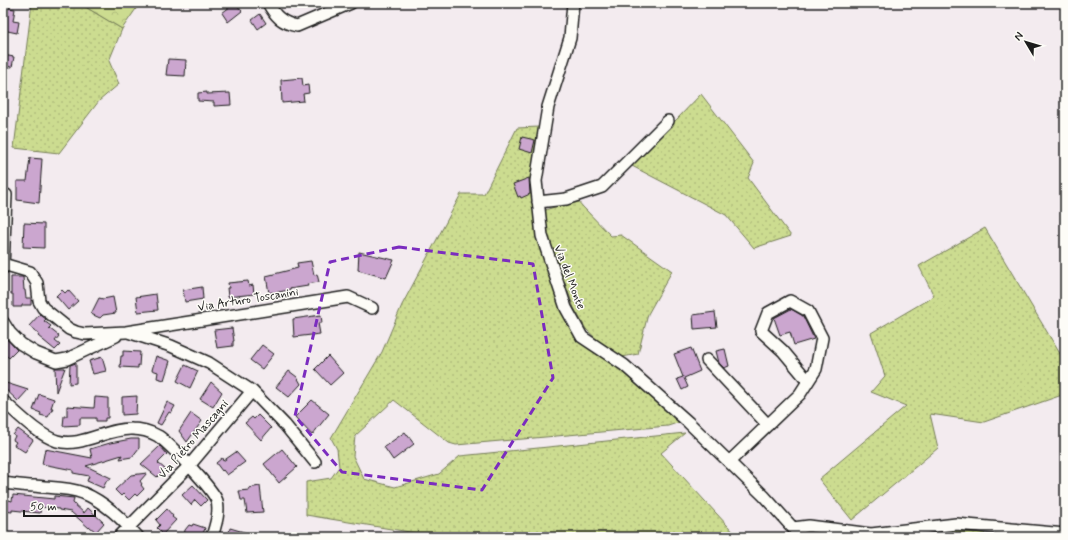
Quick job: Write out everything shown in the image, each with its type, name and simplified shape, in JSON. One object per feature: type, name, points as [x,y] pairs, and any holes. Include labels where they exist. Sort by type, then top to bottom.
[{"type":"street","points":[[268,3],[280,20],[287,24],[296,26],[351,3]]},
{"type":"street","name":"Via del Monte","points":[[574,3],[570,38],[548,106],[536,181],[542,236],[566,308],[582,336],[624,366],[688,422],[764,496],[801,537]]},
{"type":"street","points":[[538,202],[566,199],[602,187],[668,121]]},
{"type":"street","points":[[3,194],[6,194],[3,265],[30,272],[37,283],[39,301],[48,313],[76,332],[85,334],[126,332],[171,346],[209,363],[252,390],[285,425],[315,462]]},
{"type":"street","name":"Via Arturo Toscanini","points":[[126,332],[348,297],[372,308]]},
{"type":"street","points":[[729,462],[800,394],[816,369],[822,338],[808,311],[790,301],[768,313],[760,331],[783,351],[808,381]]},
{"type":"street","points":[[3,322],[10,333],[21,344],[36,353],[56,361],[67,359],[126,332]]},
{"type":"street","points":[[706,360],[768,425]]},
{"type":"street","name":"Via Pietro Mascagni","points":[[119,537],[189,466],[252,390]]},
{"type":"street","points":[[3,402],[42,433],[57,441],[76,442],[120,430],[141,430],[158,436],[189,466],[216,499],[218,510],[212,537]]},
{"type":"street","points":[[3,483],[62,488],[82,493],[102,503],[138,537]]},
{"type":"street","points":[[793,528],[809,526],[871,534],[956,524],[1065,534]]},
{"type":"highlighted area","points":[[399,247],[533,264],[553,378],[482,490],[342,472],[295,416],[330,262]]},
{"type":"green space","points":[[32,3],[79,3],[122,29],[109,61],[119,84],[99,101],[59,153],[14,148]]},
{"type":"green space","points":[[79,3],[140,3],[122,29]]},
{"type":"green space","points":[[701,94],[754,163],[748,178],[791,236],[754,248],[726,215],[632,166]]},
{"type":"green space","points":[[539,127],[535,201],[537,239],[563,312],[680,422],[668,426],[456,445],[449,443],[394,400],[355,436],[353,456],[364,479],[395,487],[439,474],[460,456],[685,433],[661,453],[738,537],[440,537],[306,515],[306,482],[331,478],[339,467],[337,449],[331,438],[382,352],[402,305],[461,194],[484,194],[517,128]]},
{"type":"green space","points":[[577,200],[611,236],[621,235],[672,271],[648,314],[638,354],[622,357],[607,349],[586,329],[574,308],[547,233],[545,210]]},
{"type":"green space","points":[[985,228],[1065,362],[1065,394],[984,422],[930,414],[938,448],[852,520],[819,479],[906,406],[871,392],[885,376],[871,333],[934,296],[919,266]]},
{"type":"green space","points":[[957,527],[987,528],[983,537],[806,537],[803,533],[810,529],[847,533]]},
{"type":"building","points":[[235,3],[242,11],[228,22],[222,13]]},
{"type":"building","points":[[3,7],[15,9],[13,21],[19,22],[17,33],[3,30]]},
{"type":"building","points":[[260,14],[266,23],[258,29],[252,20]]},
{"type":"building","points":[[3,55],[14,57],[12,67],[3,66]]},
{"type":"building","points":[[168,59],[186,60],[185,76],[166,75]]},
{"type":"building","points":[[302,78],[303,86],[308,85],[309,93],[303,94],[304,101],[282,103],[281,80]]},
{"type":"building","points":[[207,92],[207,94],[230,93],[231,105],[214,106],[214,102],[198,101],[198,93]]},
{"type":"building","points":[[522,137],[535,140],[532,153],[519,149]]},
{"type":"building","points":[[30,158],[42,159],[39,203],[17,200],[17,181],[27,181]]},
{"type":"building","points":[[529,178],[530,194],[521,198],[520,196],[518,197],[513,184]]},
{"type":"building","points":[[24,223],[44,224],[44,248],[23,247]]},
{"type":"building","points":[[359,252],[394,260],[386,278],[358,270]]},
{"type":"building","points":[[311,261],[314,275],[317,274],[319,282],[307,284],[308,286],[269,293],[266,276],[298,268],[297,263]]},
{"type":"building","points":[[11,277],[23,277],[26,298],[31,298],[31,305],[13,307]]},
{"type":"building","points":[[248,281],[249,286],[253,285],[254,294],[228,297],[228,283]]},
{"type":"building","points":[[202,287],[203,299],[185,302],[183,290]]},
{"type":"building","points":[[62,290],[65,293],[68,290],[78,301],[68,310],[56,296]]},
{"type":"building","points":[[156,294],[158,310],[138,312],[136,297]]},
{"type":"building","points":[[113,297],[116,313],[103,315],[100,318],[91,314],[99,298],[103,299]]},
{"type":"building","points":[[791,309],[803,316],[814,339],[794,345],[790,332],[780,335],[774,318]]},
{"type":"building","points":[[715,312],[717,327],[694,329],[693,315]]},
{"type":"building","points":[[40,314],[46,319],[44,321],[51,326],[49,328],[59,336],[55,341],[60,345],[55,350],[38,336],[39,334],[29,326]]},
{"type":"building","points":[[321,315],[322,323],[318,323],[320,334],[294,337],[293,319]]},
{"type":"building","points":[[232,328],[234,341],[233,346],[217,348],[214,330]]},
{"type":"building","points":[[3,335],[17,350],[9,358],[3,353]]},
{"type":"building","points":[[262,345],[274,354],[262,369],[250,360]]},
{"type":"building","points":[[691,348],[700,371],[684,378],[688,387],[682,390],[677,379],[683,377],[674,354]]},
{"type":"building","points":[[725,349],[729,366],[724,368],[719,363],[716,351]]},
{"type":"building","points":[[123,351],[140,352],[138,368],[120,367]]},
{"type":"building","points":[[156,356],[170,361],[164,380],[157,378],[158,372],[152,370]]},
{"type":"building","points":[[328,356],[343,373],[330,385],[315,369]]},
{"type":"building","points":[[102,357],[106,371],[93,374],[89,361]]},
{"type":"building","points":[[76,363],[76,383],[69,384],[70,365]]},
{"type":"building","points":[[185,365],[198,371],[190,388],[177,381]]},
{"type":"building","points":[[55,368],[65,368],[56,392]]},
{"type":"building","points":[[289,371],[297,377],[301,384],[289,397],[276,387]]},
{"type":"building","points":[[3,382],[28,390],[18,401],[3,387]]},
{"type":"building","points":[[211,382],[222,392],[213,407],[200,399]]},
{"type":"building","points":[[39,394],[54,399],[51,408],[53,408],[48,417],[40,415],[41,413],[33,410]]},
{"type":"building","points":[[137,396],[136,414],[122,415],[122,397]]},
{"type":"building","points":[[95,397],[108,398],[108,418],[105,418],[105,421],[96,421],[96,418],[80,418],[80,425],[63,426],[64,416],[67,416],[67,406],[94,408]]},
{"type":"building","points":[[312,400],[329,414],[312,435],[295,417]]},
{"type":"building","points":[[167,402],[175,406],[171,413],[169,412],[161,425],[157,423]]},
{"type":"building","points":[[191,413],[202,421],[187,442],[179,431]]},
{"type":"building","points":[[258,415],[271,428],[261,440],[245,423],[252,417],[254,419]]},
{"type":"building","points":[[18,429],[33,440],[25,452],[14,445],[16,442],[13,440],[15,436],[13,435]]},
{"type":"building","points":[[405,432],[414,444],[393,460],[384,447]]},
{"type":"building","points":[[131,439],[139,439],[139,448],[132,457],[120,459],[122,455],[86,466],[111,478],[110,480],[107,480],[103,488],[87,481],[89,476],[73,473],[73,470],[42,464],[45,449],[92,458],[90,449]]},
{"type":"building","points":[[160,446],[167,454],[158,463],[165,469],[157,477],[141,464]]},
{"type":"building","points":[[282,449],[297,467],[279,483],[264,464]]},
{"type":"building","points":[[236,452],[245,462],[227,475],[216,463],[222,458],[223,461]]},
{"type":"building","points":[[147,473],[140,481],[144,489],[137,496],[135,494],[129,500],[123,494],[121,496],[115,490],[131,475]]},
{"type":"building","points":[[193,485],[207,500],[201,506],[195,500],[191,505],[182,495]]},
{"type":"building","points":[[260,486],[263,512],[247,513],[245,500],[241,500],[239,491],[249,490],[249,488]]},
{"type":"building","points":[[13,495],[54,499],[54,496],[74,498],[73,503],[84,513],[88,508],[104,523],[96,532],[90,527],[89,528],[71,512],[59,509],[41,507],[40,513],[12,510],[12,512],[3,511],[3,498],[12,501]]},
{"type":"building","points":[[167,509],[176,520],[163,534],[157,528],[160,525],[156,520]]},
{"type":"building","points":[[193,524],[205,528],[202,537],[184,536],[185,530],[189,525],[192,526]]},
{"type":"building","points":[[230,528],[254,535],[254,537],[228,537]]}]
